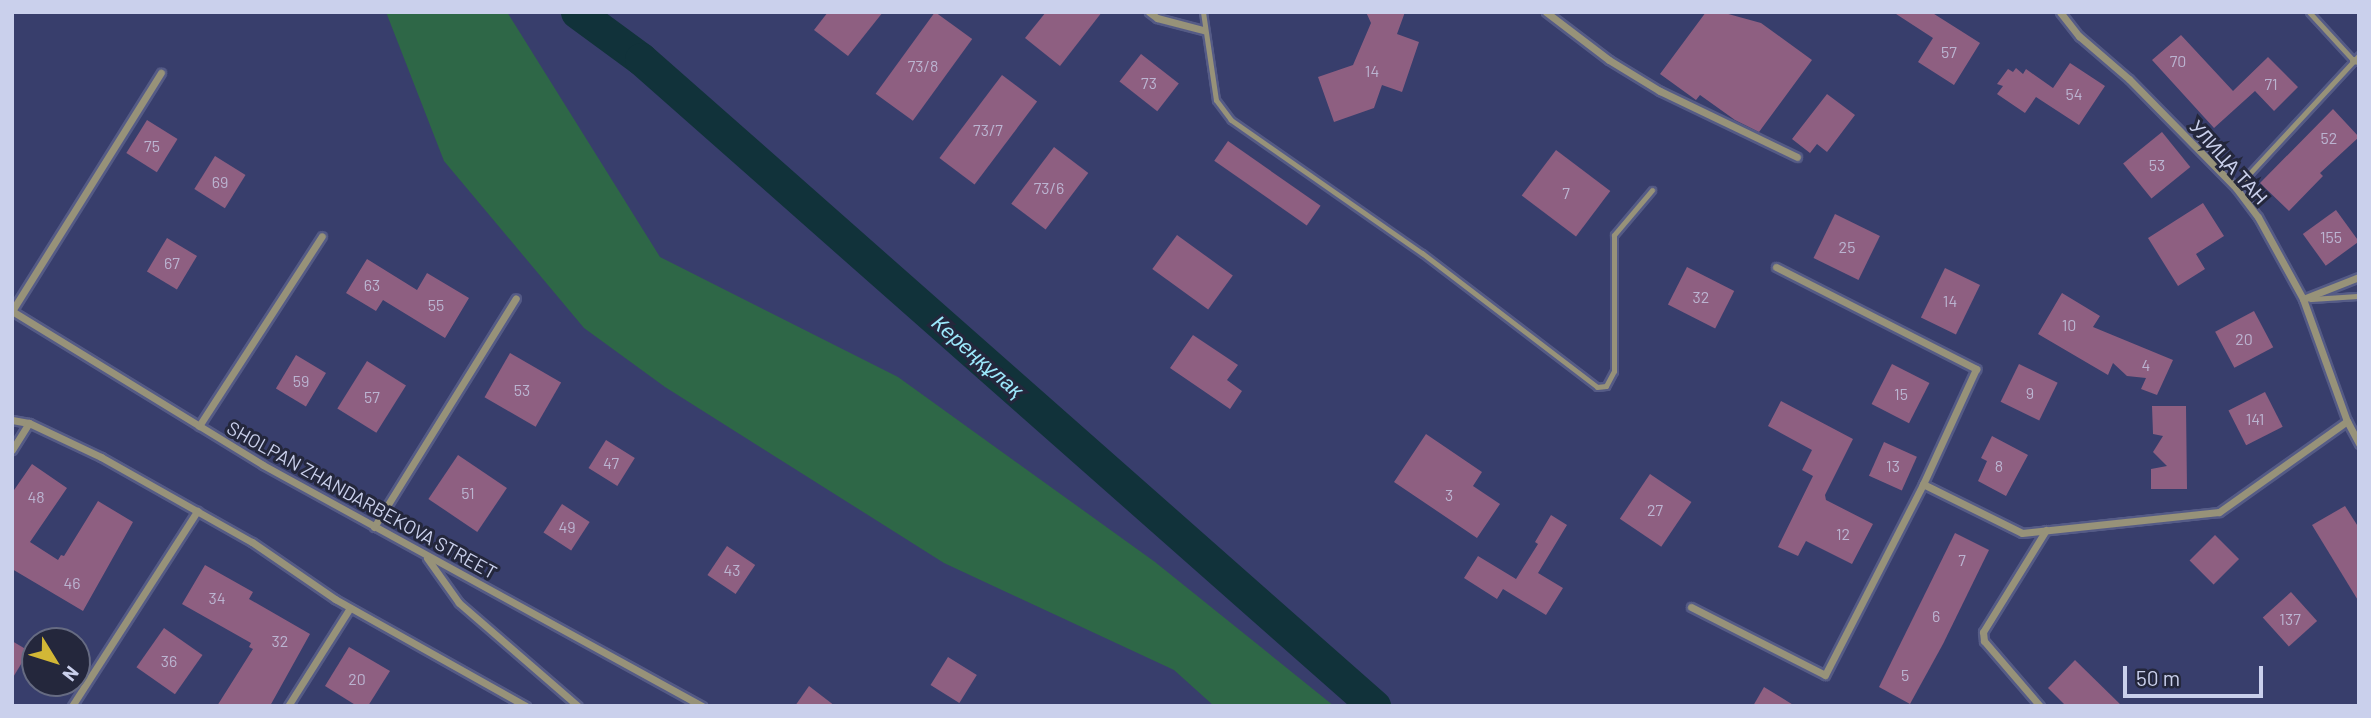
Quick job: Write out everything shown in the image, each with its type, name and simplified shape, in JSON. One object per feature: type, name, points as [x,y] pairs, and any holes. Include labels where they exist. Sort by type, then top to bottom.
[{"type":"street","points":[[1149,12],[1157,18],[1203,30]]},
{"type":"street","points":[[1546,12],[1609,60],[1660,91],[1797,158]]},
{"type":"street","name":"УЛИЦА ТАН","points":[[2060,12],[2079,36],[2129,79],[2235,188],[2258,218],[2303,299],[2347,421],[2359,444]]},
{"type":"street","points":[[12,311],[161,73]]},
{"type":"street","points":[[199,426],[322,236]]},
{"type":"street","points":[[1691,607],[1825,675],[1923,484],[1976,369],[1776,267]]},
{"type":"street","points":[[2303,299],[2359,276]]},
{"type":"street","points":[[374,527],[516,298]]},
{"type":"street","name":"SHOLPAN ZHANDARBEKOVA STREET","points":[[12,311],[199,426],[374,527],[702,706]]},
{"type":"street","points":[[12,420],[29,423],[101,457],[252,542],[350,608],[526,706]]},
{"type":"street","points":[[1923,484],[2022,533],[2219,512],[2347,421]]},
{"type":"street","points":[[12,450],[29,423]]},
{"type":"street","points":[[72,706],[197,511]]},
{"type":"street","points":[[2040,706],[1984,641],[1983,632],[2046,530]]},
{"type":"street","points":[[426,556],[459,603],[578,706]]},
{"type":"street","points":[[288,706],[350,608]]},
{"type":"lane","points":[[1203,12],[1203,30],[1216,100],[1231,120],[1422,253],[1597,387],[1606,386],[1614,371],[1614,235],[1652,190]]},
{"type":"lane","points":[[2235,188],[2357,59],[2309,12]]},
{"type":"lane","points":[[2303,299],[2359,296]]},
{"type":"green space","points":[[386,12],[507,12],[660,257],[898,377],[1155,562],[1334,706],[1214,706],[1174,670],[944,563],[665,387],[584,328],[444,161]]},
{"type":"building","points":[[828,12],[883,12],[848,56],[814,30]]},
{"type":"building","points":[[935,12],[972,39],[913,121],[876,94]]},
{"type":"building","points":[[1046,12],[1102,12],[1060,66],[1025,38]]},
{"type":"building","points":[[1366,12],[1405,12],[1397,34],[1419,42],[1402,92],[1382,85],[1374,108],[1334,122],[1318,77],[1353,65],[1371,23]]},
{"type":"building","points":[[1706,12],[1721,12],[1761,23],[1812,60],[1759,132],[1735,120],[1700,95],[1696,100],[1660,74]]},
{"type":"building","points":[[1893,12],[1931,12],[1980,43],[1954,85],[1918,62],[1933,38]]},
{"type":"building","points":[[2181,35],[2233,91],[2268,57],[2298,87],[2274,111],[2255,91],[2214,128],[2152,60]]},
{"type":"building","points":[[1141,54],[1179,84],[1157,111],[1119,82]]},
{"type":"building","points":[[2070,63],[2105,86],[2079,125],[2036,97],[2025,113],[1997,94],[2003,86],[1997,84],[2008,69],[2013,72],[2016,68],[2023,74],[2026,69],[2053,88]]},
{"type":"building","points":[[1002,75],[1037,101],[975,185],[939,158]]},
{"type":"building","points":[[1827,94],[1855,115],[1827,152],[1817,144],[1810,153],[1792,139]]},
{"type":"building","points":[[2333,109],[2359,137],[2320,173],[2323,176],[2289,211],[2260,183]]},
{"type":"building","points":[[147,120],[178,139],[157,172],[126,153]]},
{"type":"building","points":[[2162,132],[2190,167],[2151,198],[2123,163]]},
{"type":"building","points":[[1228,141],[1321,206],[1307,225],[1214,161]]},
{"type":"building","points":[[1054,147],[1088,173],[1046,230],[1011,204]]},
{"type":"building","points":[[1556,150],[1610,191],[1576,236],[1522,196]]},
{"type":"building","points":[[215,156],[246,175],[225,208],[194,189]]},
{"type":"building","points":[[2203,203],[2224,236],[2196,254],[2205,269],[2178,286],[2148,238]]},
{"type":"building","points":[[2336,210],[2359,242],[2326,266],[2303,234]]},
{"type":"building","points":[[1835,214],[1880,236],[1858,280],[1814,258]]},
{"type":"building","points":[[1177,235],[1233,276],[1208,310],[1152,269]]},
{"type":"building","points":[[167,238],[197,256],[177,289],[147,271]]},
{"type":"building","points":[[367,259],[417,290],[427,273],[469,298],[445,338],[383,300],[376,311],[346,293]]},
{"type":"building","points":[[1687,267],[1734,291],[1715,328],[1668,304]]},
{"type":"building","points":[[1945,268],[1980,285],[1956,335],[1921,317]]},
{"type":"building","points":[[2062,293],[2100,316],[2093,327],[2173,360],[2157,395],[2141,389],[2146,378],[2127,376],[2113,363],[2108,375],[2038,334]]},
{"type":"building","points":[[2254,311],[2273,347],[2234,368],[2215,332]]},
{"type":"building","points":[[1193,335],[1238,365],[1227,380],[1242,391],[1230,409],[1170,368]]},
{"type":"building","points":[[510,353],[561,382],[536,427],[484,397]]},
{"type":"building","points":[[296,355],[326,373],[306,406],[276,388]]},
{"type":"building","points":[[367,361],[406,385],[376,433],[337,408]]},
{"type":"building","points":[[1892,364],[1929,383],[1909,423],[1872,404]]},
{"type":"building","points":[[2019,364],[2058,383],[2039,421],[2001,402]]},
{"type":"building","points":[[2265,392],[2283,427],[2246,445],[2228,411]]},
{"type":"building","points":[[1781,401],[1853,439],[1825,495],[1826,500],[1873,524],[1852,564],[1806,541],[1798,556],[1778,547],[1813,476],[1802,470],[1812,450],[1768,426]]},
{"type":"building","points":[[2152,406],[2186,406],[2187,489],[2151,489],[2151,469],[2167,466],[2153,452],[2163,436],[2153,434]]},
{"type":"building","points":[[1426,434],[1482,472],[1473,486],[1500,504],[1477,538],[1394,482]]},
{"type":"building","points":[[1992,436],[2028,455],[2006,496],[1978,481],[1987,461],[1981,458]]},
{"type":"building","points":[[606,440],[635,458],[617,486],[589,468]]},
{"type":"building","points":[[1884,442],[1917,457],[1902,490],[1869,476]]},
{"type":"building","points":[[458,455],[507,488],[477,532],[428,499]]},
{"type":"building","points":[[32,464],[67,488],[30,542],[58,560],[61,555],[64,556],[98,501],[133,522],[83,611],[12,569],[12,493]]},
{"type":"building","points":[[1650,474],[1691,502],[1661,547],[1620,519]]},
{"type":"building","points":[[562,504],[590,522],[571,550],[543,533]]},
{"type":"building","points":[[2345,506],[2359,528],[2359,602],[2312,525]]},
{"type":"building","points":[[1551,515],[1567,525],[1538,573],[1563,588],[1546,615],[1503,589],[1497,599],[1464,578],[1478,556],[1516,579],[1538,544],[1535,542]]},
{"type":"building","points":[[1955,533],[1989,550],[1910,704],[1879,687]]},
{"type":"building","points":[[2215,535],[2239,559],[2214,584],[2190,560]]},
{"type":"building","points":[[727,546],[755,565],[736,594],[707,575]]},
{"type":"building","points":[[205,565],[253,592],[249,599],[310,634],[270,706],[217,706],[253,649],[249,647],[251,643],[182,604]]},
{"type":"building","points":[[2291,592],[2317,621],[2289,646],[2263,617]]},
{"type":"building","points":[[164,628],[203,655],[175,694],[136,667]]},
{"type":"building","points":[[12,641],[21,646],[21,664],[12,679]]},
{"type":"building","points":[[349,647],[390,671],[368,706],[357,706],[325,686]]},
{"type":"building","points":[[948,657],[977,675],[959,703],[931,685]]},
{"type":"building","points":[[2075,660],[2122,706],[2066,706],[2048,688]]},
{"type":"building","points":[[809,686],[835,706],[795,706]]},
{"type":"building","points":[[1764,687],[1795,706],[1753,706]]},
{"type":"waterway","name":"Кереңқұлақ","points":[[577,12],[641,59],[1374,706]]}]
